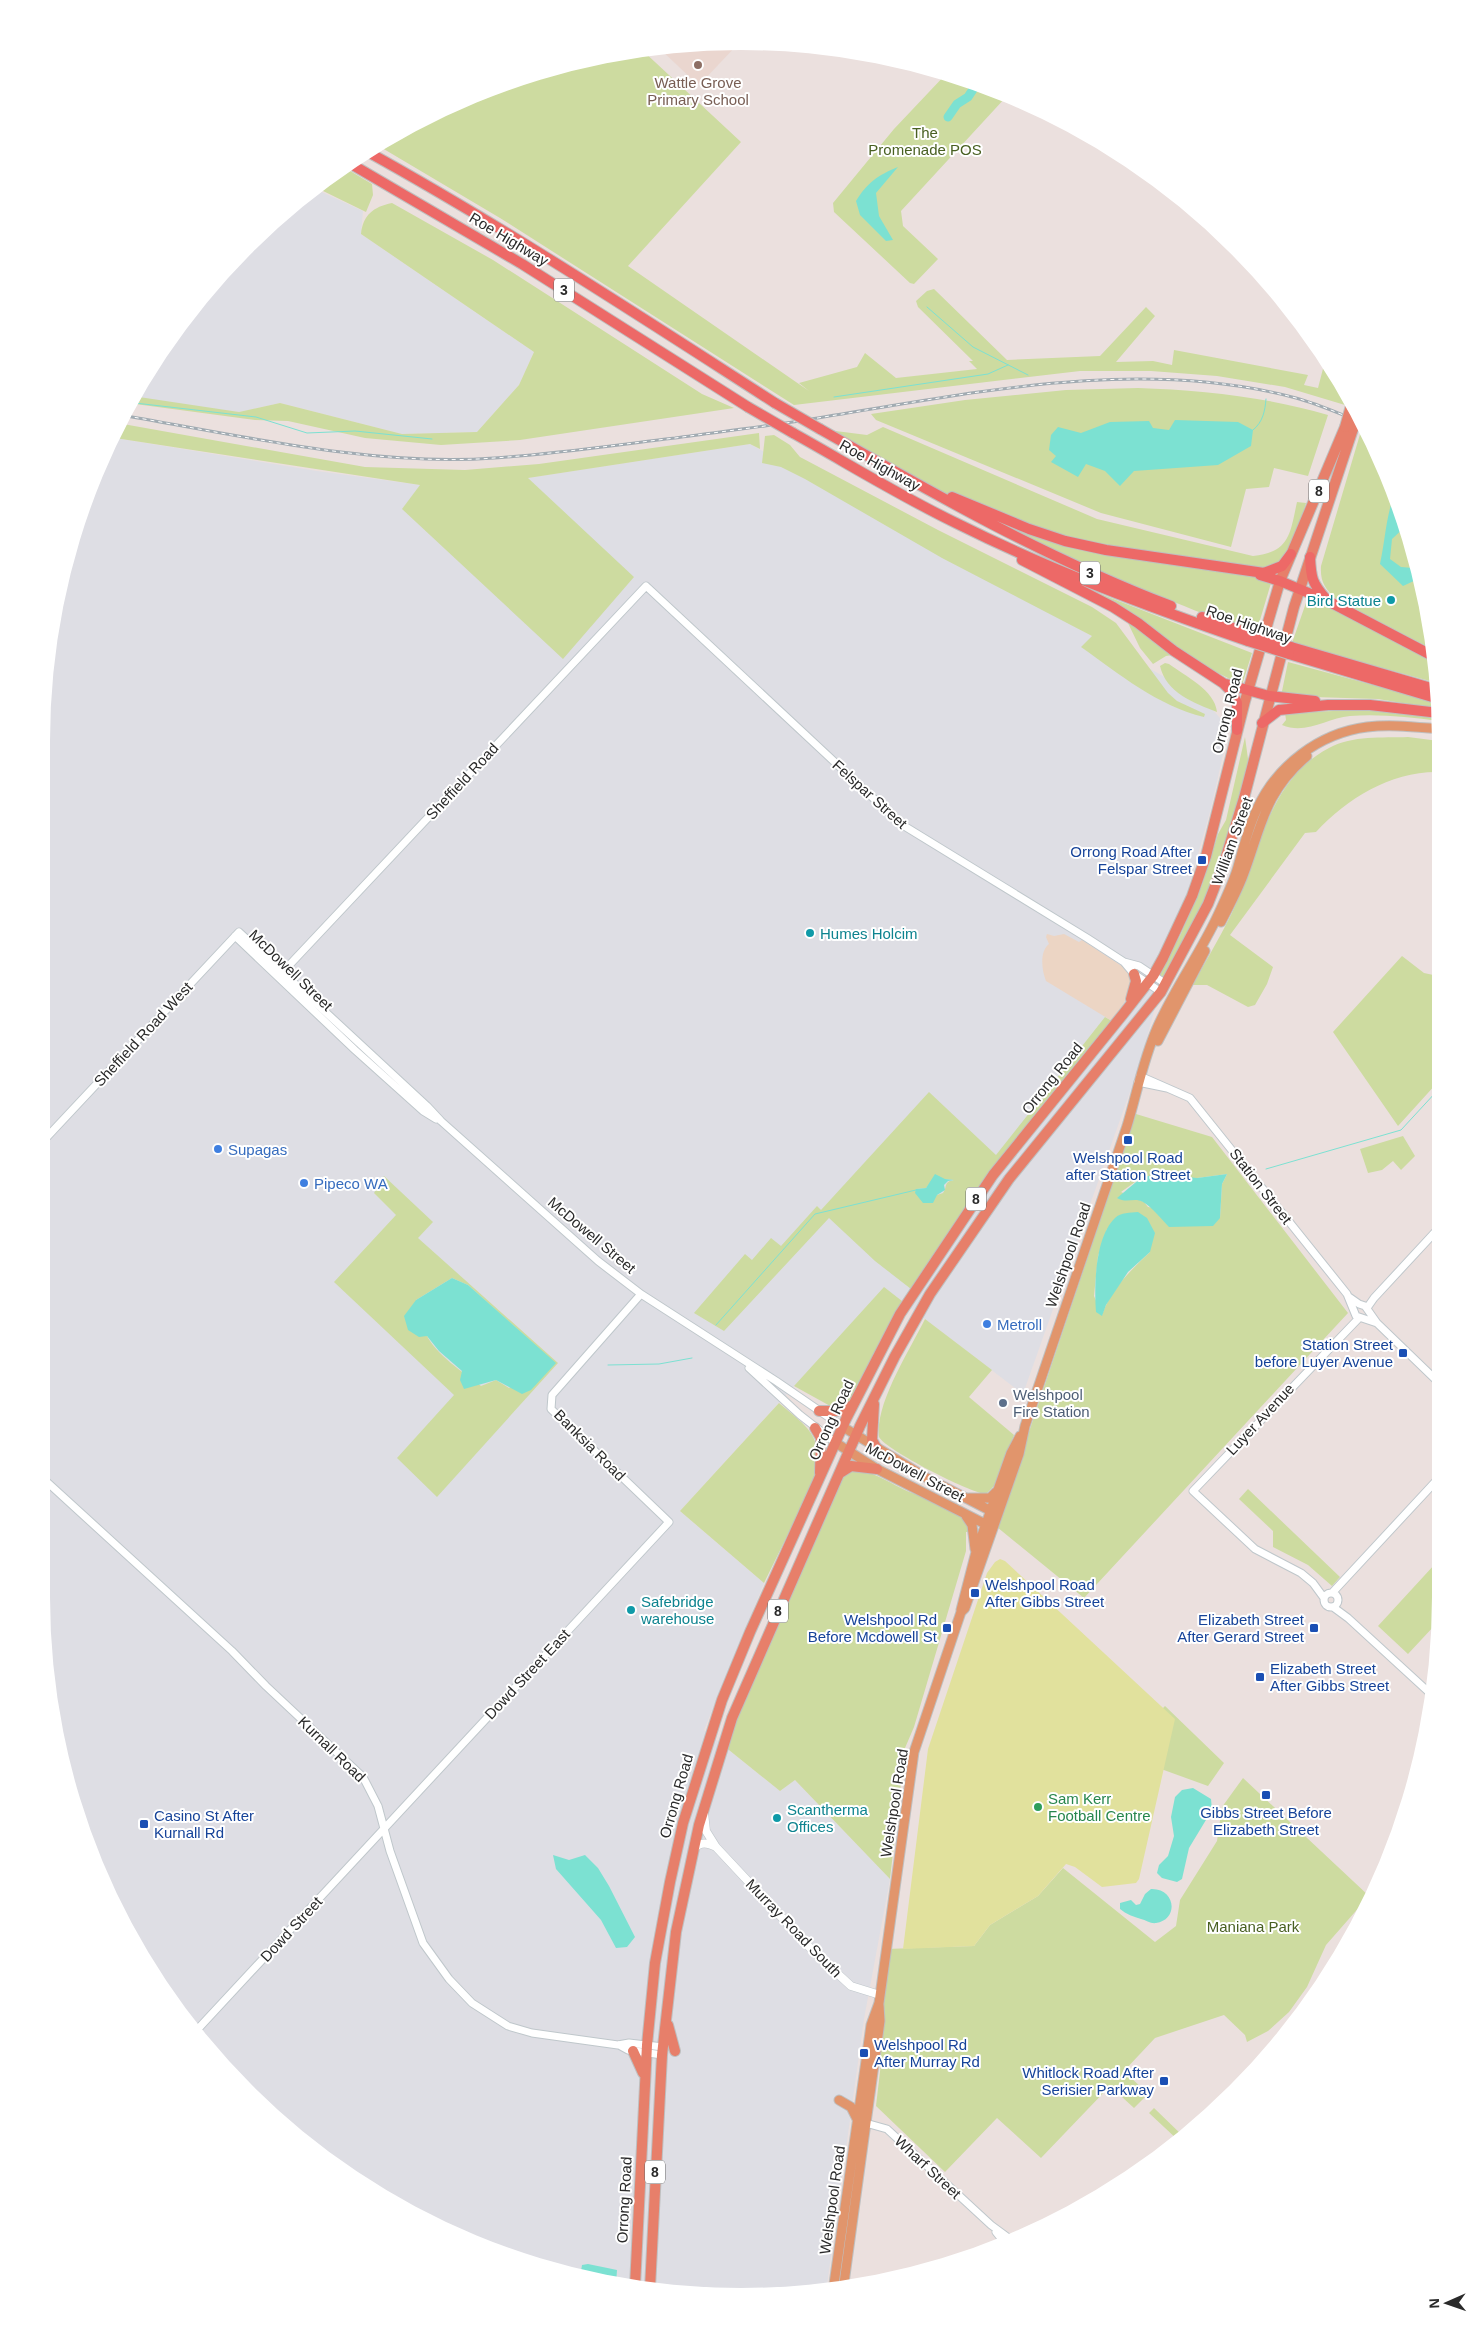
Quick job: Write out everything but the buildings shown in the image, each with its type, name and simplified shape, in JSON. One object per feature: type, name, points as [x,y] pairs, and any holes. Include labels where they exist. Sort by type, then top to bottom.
[{"type":"highway","name":"Roe Highway","points":[[374,156],[457,203],[599,290],[775,403],[1003,532],[1126,589],[1286,653],[1431,697]]},
{"type":"highway","name":"Roe Highway","points":[[356,167],[522,264],[748,407],[955,523],[1036,560],[1118,594],[1249,637]]},
{"type":"highway","name":"8","points":[[1286,653],[1300,589],[1349,428],[1350,416]]},
{"type":"highway","name":"8","points":[[1280,581],[1353,421]]},
{"type":"highway","points":[[910,480],[1028,529],[1065,541],[1106,550],[1230,566],[1258,572],[1271,572],[1282,566],[1291,554]]},
{"type":"highway","points":[[955,523],[1038,569],[1113,607],[1138,623],[1174,651],[1223,682],[1269,696],[1328,705]]},
{"type":"highway","points":[[1310,557],[1311,576],[1314,586],[1328,601]]},
{"type":"highway","points":[[1230,566],[1280,581],[1328,601],[1426,651]]},
{"type":"highway","name":"Orrong Road","points":[[635,2280],[646,2049],[662,1922],[679,1841],[694,1786],[729,1682],[843,1427],[900,1314],[987,1183],[1151,979],[1192,896],[1206,856],[1237,730],[1280,581]]},
{"type":"highway","name":"Roe Highway","points":[[1286,653],[1430,688]]},
{"type":"highway","name":"Orrong Road","points":[[650,2282],[662,2051],[676,1932],[704,1809],[721,1751],[750,1674],[875,1395],[930,1294],[982,1216],[1050,1128],[1164,988],[1208,904],[1224,863],[1269,696],[1286,653]]},
{"type":"highway","points":[[1223,682],[1232,692],[1237,703],[1237,730]]},
{"type":"highway","points":[[1262,724],[1279,710],[1328,705],[1370,705],[1431,712]]},
{"type":"highway","points":[[1124,1013],[1135,990],[1134,974]]},
{"type":"highway","points":[[875,1395],[872,1440],[877,1449]]},
{"type":"highway","points":[[819,1411],[841,1411],[854,1404]]},
{"type":"highway","points":[[815,1428],[822,1438],[819,1482]]},
{"type":"highway","points":[[840,1473],[851,1466],[877,1469]]},
{"type":"highway","points":[[666,2014],[675,2051]]},
{"type":"highway","points":[[633,2051],[645,2079]]},
{"type":"main road","name":"William Street","points":[[1142,1080],[1157,1028],[1214,924],[1236,871],[1256,808],[1274,780],[1288,765],[1317,743],[1349,730],[1382,726],[1432,729]]},
{"type":"main road","name":"William Street","points":[[1142,1080],[1163,1030],[1236,892],[1267,805],[1286,776],[1312,752],[1336,740],[1382,731],[1432,734]]},
{"type":"main road","name":"Welshpool Road","points":[[961,1612],[965,1608],[994,1512],[1019,1454],[1025,1426],[1142,1080]]},
{"type":"main road","name":"Welshpool Road","points":[[994,1512],[997,1491],[1011,1453],[1025,1426]]},
{"type":"main road","name":"McDowell Street","points":[[843,1427],[877,1449],[964,1498],[994,1512]]},
{"type":"main road","name":"McDowell Street","points":[[836,1443],[877,1469],[966,1516],[989,1526]]},
{"type":"main road","points":[[964,1498],[990,1498],[997,1491]]},
{"type":"main road","points":[[966,1516],[972,1524],[976,1552]]},
{"type":"main road","name":"Welshpool Road","points":[[844,2280],[871,2026],[879,1999],[914,1752],[961,1612],[962,1596],[976,1552],[989,1526]]},
{"type":"main road","name":"Murray Road South","points":[[704,1809],[706,1830],[716,1847],[813,1951],[851,1986],[879,1999]]},
{"type":"main road","points":[[693,1851],[697,1845],[703,1843],[716,1847]]},
{"type":"main road","points":[[839,2100],[851,2107],[862,2122]]},
{"type":"main road","name":"Welshpool Road","points":[[834,2281],[862,2122]]},
{"type":"street","name":"Felspar Street","points":[[646,586],[779,713],[901,824],[1124,962],[1139,966],[1151,979],[1164,988]]},
{"type":"street","name":"Sheffield Road","points":[[281,974],[646,586]]},
{"type":"street","name":"McDowell Street","points":[[237,934],[281,974],[369,1062],[423,1111],[441,1121],[598,1261],[641,1294],[843,1427]]},
{"type":"street","name":"Sheffield Road West","points":[[50,1134],[237,934]]},
{"type":"street","name":"Felspar Street","points":[[1124,962],[1134,974],[1151,979]]},
{"type":"street","name":"Station Street","points":[[1142,1080],[1168,1088],[1194,1102],[1346,1294],[1361,1311],[1377,1323],[1432,1376]]},
{"type":"street","points":[[1361,1311],[1432,1235]]},
{"type":"street","name":"Banksia Road","points":[[641,1294],[552,1396],[551,1409],[669,1522]]},
{"type":"street","name":"Luyer Avenue","points":[[1332,1598],[1293,1568],[1274,1561],[1255,1550],[1193,1491],[1361,1311]]},
{"type":"street","name":"McDowell Street","points":[[736,1356],[815,1428],[836,1443]]},
{"type":"street","name":"Kurnall Road","points":[[50,1485],[232,1651],[266,1686],[358,1772],[368,1784],[385,1826],[390,1851],[423,1943],[449,1979],[472,2003],[508,2026],[532,2033],[618,2045],[633,2051],[646,2049]]},
{"type":"street","points":[[1426,1689],[1348,1618],[1332,1598],[1341,1582],[1432,1485]]},
{"type":"street","name":"Dowd Street East","points":[[385,1826],[669,1522]]},
{"type":"street","name":"Dowd Street","points":[[200,2026],[385,1826]]},
{"type":"street","name":"Kurnall Road","points":[[618,2045],[629,2043],[646,2049],[662,2051]]},
{"type":"street","name":"Wharf Street","points":[[862,2122],[887,2129],[1004,2235]]},
{"type":"street","name":"Wharf Street","points":[[991,2225],[1000,2237]]},
{"type":"shaded area","name":"Wattle Grove Primary School","points":[[732,50],[701,83],[697,84],[666,54]]},
{"type":"shaded area","points":[[321,192],[363,211],[361,234],[534,352],[519,385],[477,432],[402,434],[280,403],[239,412],[139,401],[166,357],[221,285],[285,221]]},
{"type":"shaded area","points":[[119,439],[317,471],[421,485],[403,509],[527,478],[750,444],[1202,698],[1229,728],[1211,808],[1138,1069],[1023,1394],[884,1288],[680,1511],[764,1583],[704,1730],[780,1791],[795,1780],[890,1879],[864,2019],[827,2282],[786,2287],[696,2287],[606,2275],[519,2251],[435,2217],[357,2172],[320,2145],[285,2117],[221,2053],[166,1981],[121,1903],[87,1819],[63,1732],[51,1642],[50,1597],[51,696],[63,606],[74,562],[87,519]]},
{"type":"green space","points":[[649,56],[741,142],[628,266],[809,391],[799,383],[857,367],[865,353],[896,378],[977,369],[969,361],[973,361],[918,307],[916,301],[927,291],[934,289],[1007,360],[1100,356],[1146,307],[1155,316],[1116,362],[1153,361],[1172,365],[1174,350],[1308,375],[1304,385],[1318,388],[1323,369],[1344,405],[1285,387],[1217,376],[1151,371],[1080,371],[794,405],[500,218],[385,150],[435,121],[519,87],[606,63]]},
{"type":"green space","name":"The Promenade POS","points":[[940,80],[1002,102],[901,211],[903,226],[938,259],[914,284],[910,283],[834,212],[833,203],[894,129]]},
{"type":"green space","points":[[350,171],[372,184],[373,195],[366,212],[323,191]]},
{"type":"green space","points":[[392,203],[493,260],[702,394],[734,408],[520,440],[441,445],[365,438],[288,421],[255,420],[138,404],[142,397],[239,412],[280,403],[402,434],[477,432],[519,385],[534,352],[361,234],[367,217],[379,207]]},
{"type":"green space","points":[[1138,388],[1258,399],[1328,415],[1308,476],[1274,468],[1269,487],[1246,489],[1231,547],[1101,513],[876,420],[871,414],[965,400],[1066,390]]},
{"type":"green space","points":[[127,425],[365,467],[465,470],[539,464],[759,433],[760,449],[750,444],[528,478],[634,577],[563,659],[402,509],[420,485],[119,439]]},
{"type":"green space","points":[[883,427],[1097,519],[1253,556],[1265,554],[1281,546],[1290,532],[1297,502],[1306,503],[1291,554],[1276,570],[1155,558],[1029,529],[910,480],[820,429],[867,435]]},
{"type":"green space","points":[[1360,434],[1395,519],[1419,606],[1425,645],[1337,600],[1326,589],[1322,581],[1321,566]]},
{"type":"green space","points":[[774,435],[790,445],[800,457],[938,530],[1092,607],[1116,623],[1168,693],[1177,701],[1205,714],[1204,717],[1187,712],[1155,697],[1124,678],[1081,647],[1092,636],[942,558],[805,479],[781,467],[762,463],[765,436]]},
{"type":"green space","points":[[1007,528],[1104,554],[1247,574],[1271,583],[1257,630],[1215,618],[1153,594]]},
{"type":"green space","points":[[1075,584],[1252,653],[1242,685],[1206,667],[1125,610]]},
{"type":"green space","points":[[1308,597],[1332,606],[1427,656],[1429,681],[1292,643]]},
{"type":"green space","points":[[1127,621],[1172,655],[1166,656],[1153,664],[1140,648]]},
{"type":"green space","points":[[1288,662],[1431,701],[1431,708],[1378,699],[1281,696]]},
{"type":"green space","points":[[1165,663],[1205,690],[1215,704],[1217,712],[1190,701],[1175,690],[1163,675],[1160,666]]},
{"type":"green space","points":[[1357,710],[1402,712],[1431,716],[1432,720],[1361,715],[1341,717],[1308,727],[1291,728],[1282,725],[1286,720],[1285,713]]},
{"type":"green space","points":[[1245,737],[1248,759],[1247,773],[1222,861],[1201,913],[1165,980],[1158,974],[1180,936],[1202,885],[1218,834],[1226,820]]},
{"type":"green space","points":[[1408,737],[1432,740],[1432,772],[1404,776],[1371,789],[1342,808],[1316,832],[1305,833],[1230,935],[1273,967],[1267,984],[1255,1005],[1248,1007],[1207,985],[1193,985],[1236,904],[1260,838],[1280,796],[1309,761],[1338,744],[1368,738]]},
{"type":"green space","points":[[1402,956],[1424,973],[1432,975],[1432,1089],[1398,1126],[1333,1032]]},
{"type":"green space","points":[[1105,1017],[1112,1021],[989,1174],[911,1289],[875,1261],[829,1218],[724,1331],[694,1313],[745,1254],[752,1260],[771,1238],[781,1246],[817,1206],[821,1210],[929,1092],[996,1155]],"holes":[[[934,1178],[954,1180],[947,1183],[943,1193],[937,1195],[916,1189],[926,1188]]]},
{"type":"green space","points":[[1136,1114],[1212,1137],[1348,1313],[1084,1598],[997,1527]],"holes":[[[1227,1174],[1222,1184],[1220,1218],[1148,1207],[1144,1202],[1121,1192],[1142,1177],[1197,1178]],[[1107,1229],[1150,1252],[1116,1288],[1102,1315],[1094,1296],[1098,1256]]]},
{"type":"green space","points":[[1403,1136],[1415,1156],[1401,1170],[1393,1161],[1382,1170],[1368,1173],[1360,1149]]},
{"type":"green space","points":[[384,1176],[433,1222],[418,1238],[558,1363],[437,1497],[397,1458],[454,1395],[334,1282],[396,1215],[374,1193]],"holes":[[[452,1278],[468,1285],[555,1363],[546,1373],[509,1388],[496,1380],[481,1386],[450,1363],[436,1349],[426,1334],[416,1300]]]},
{"type":"green space","points":[[884,1287],[902,1301],[848,1404],[832,1407],[794,1386]]},
{"type":"green space","points":[[925,1319],[992,1370],[969,1397],[1014,1435],[994,1486],[986,1494],[964,1487],[929,1470],[896,1451],[879,1437],[879,1423],[888,1393]]},
{"type":"green space","points":[[779,1403],[800,1420],[812,1436],[816,1445],[816,1467],[813,1483],[764,1583],[680,1511]]},
{"type":"green space","points":[[862,1470],[953,1510],[961,1516],[970,1532],[966,1532],[966,1551],[914,1727],[905,1748],[890,1879],[795,1780],[780,1791],[724,1746],[841,1478],[847,1471]]},
{"type":"green space","points":[[1248,1489],[1340,1577],[1332,1586],[1308,1565],[1273,1547],[1273,1531],[1239,1499]]},
{"type":"green space","name":"Sam Kerr Football Centre","points":[[1000,1559],[1005,1561],[1175,1719],[1139,1879],[1136,1883],[1102,1887],[1075,1867],[1066,1864],[1038,1896],[990,1925],[974,1946],[903,1949],[928,1749],[987,1573],[995,1562]]},
{"type":"green space","points":[[1432,1567],[1431,1629],[1408,1654],[1378,1626]]},
{"type":"green space","points":[[1165,1706],[1224,1763],[1208,1786],[1150,1765],[1158,1713]]},
{"type":"green space","name":"Maniana Park","points":[[1243,1778],[1365,1893],[1358,1909],[1326,1945],[1307,1987],[1289,2012],[1268,2031],[1247,2042],[1245,2035],[1224,2015],[1155,2038],[1124,2071],[1148,2094],[1134,2108],[1110,2086],[1041,2158],[997,2118],[945,2172],[876,2106],[881,2063],[880,2021],[886,1949],[974,1946],[990,1925],[1038,1896],[1063,1868],[1155,1942],[1176,1926],[1180,1900],[1217,1841],[1222,1807]]},
{"type":"green space","points":[[1154,2108],[1179,2132],[1173,2136],[1149,2113]]},
{"type":"sand","points":[[1047,934],[1054,936],[1064,934],[1079,942],[1082,940],[1125,968],[1129,975],[1130,989],[1128,996],[1112,1021],[1046,981],[1042,962],[1044,952],[1049,944],[1046,937]]},
{"type":"water","points":[[898,167],[876,193],[879,216],[893,240],[886,241],[860,215],[856,201],[864,189],[874,180]]},
{"type":"water","points":[[1175,420],[1238,422],[1253,430],[1251,446],[1218,465],[1134,471],[1120,486],[1105,471],[1086,464],[1078,477],[1051,462],[1056,456],[1049,450],[1051,435],[1058,427],[1081,433],[1110,422],[1149,421],[1153,428],[1169,430]]},
{"type":"water","points":[[1390,506],[1399,532],[1392,539],[1390,559],[1401,567],[1409,568],[1413,581],[1403,586],[1380,564]]},
{"type":"water","points":[[935,1174],[945,1179],[954,1180],[948,1181],[944,1185],[945,1190],[937,1195],[933,1203],[923,1203],[915,1193],[916,1189],[926,1188]]},
{"type":"water","points":[[1161,1174],[1197,1178],[1227,1174],[1222,1184],[1220,1218],[1213,1226],[1169,1227],[1143,1202],[1117,1198],[1142,1177]]},
{"type":"water","points":[[1138,1212],[1147,1218],[1155,1233],[1150,1252],[1128,1272],[1106,1305],[1102,1316],[1096,1312],[1095,1289],[1097,1262],[1103,1237],[1108,1226],[1117,1216]]},
{"type":"water","points":[[452,1278],[468,1285],[556,1363],[531,1390],[522,1394],[496,1380],[464,1389],[460,1380],[462,1371],[439,1351],[427,1336],[419,1337],[408,1330],[404,1316],[416,1300]]},
{"type":"water","points":[[1193,1788],[1211,1799],[1212,1810],[1189,1848],[1182,1879],[1177,1882],[1162,1878],[1157,1873],[1159,1865],[1168,1856],[1174,1836],[1171,1817],[1175,1797],[1182,1790]]},
{"type":"water","points":[[553,1855],[569,1860],[585,1855],[598,1868],[635,1937],[627,1947],[616,1948],[601,1920],[556,1869]]},
{"type":"water","points":[[1151,1889],[1166,1893],[1170,1899],[1171,1911],[1163,1921],[1150,1922],[1130,1915],[1120,1909],[1120,1903],[1131,1900],[1136,1905],[1140,1904],[1145,1894]]},
{"type":"water","points":[[588,2264],[617,2270],[617,2277],[581,2269],[582,2265]]},
{"type":"waterway","points":[[948,117],[957,104],[968,97],[972,91]]},
{"type":"waterway","points":[[927,307],[973,347],[1028,375]]},
{"type":"waterway","points":[[834,397],[988,374],[1008,365]]},
{"type":"waterway","points":[[1253,430],[1263,416],[1266,399]]},
{"type":"waterway","points":[[138,403],[256,417],[307,433],[355,431],[432,439]]},
{"type":"waterway","points":[[1266,1169],[1401,1130],[1432,1096]]},
{"type":"waterway","points":[[716,1325],[815,1214],[916,1190]]},
{"type":"waterway","points":[[608,1365],[659,1364],[692,1358]]},
{"type":"railway","points":[[131,417],[310,448],[357,454],[450,460],[517,456],[675,438],[773,425],[988,391],[1112,379],[1174,380],[1235,386],[1296,398],[1352,418]]},
{"type":"place","name":"Wattle Grove Primary School","points":[[698,65]]},
{"type":"place","name":"Bird Statue","points":[[1391,600]]},
{"type":"place","name":"Orrong Road After Felspar Street","points":[[1202,860]]},
{"type":"place","name":"Humes Holcim","points":[[810,933]]},
{"type":"place","name":"Welshpool Road after Station Street","points":[[1128,1140]]},
{"type":"place","name":"Supagas","points":[[218,1149]]},
{"type":"place","name":"Pipeco WA","points":[[304,1183]]},
{"type":"place","name":"Metroll","points":[[987,1324]]},
{"type":"place","name":"Station Street before Luyer Avenue","points":[[1403,1353]]},
{"type":"place","name":"Welshpool Fire Station","points":[[1003,1403]]},
{"type":"place","name":"Welshpool Road After Gibbs Street","points":[[975,1593]]},
{"type":"place","name":"Safebridge warehouse","points":[[631,1610]]},
{"type":"place","name":"Welshpool Rd Before Mcdowell St","points":[[947,1628]]},
{"type":"place","name":"Elizabeth Street After Gerard Street","points":[[1314,1628]]},
{"type":"place","name":"Elizabeth Street After Gibbs Street","points":[[1260,1677]]},
{"type":"place","name":"Gibbs Street Before Elizabeth Street","points":[[1266,1795]]},
{"type":"place","name":"Sam Kerr Football Centre","points":[[1038,1807]]},
{"type":"place","name":"Scantherma Offices","points":[[777,1818]]},
{"type":"place","name":"Casino St After Kurnall Rd","points":[[144,1824]]},
{"type":"place","name":"Welshpool Rd After Murray Rd","points":[[864,2053]]},
{"type":"place","name":"Whitlock Road After Serisier Parkway","points":[[1164,2081]]}]
